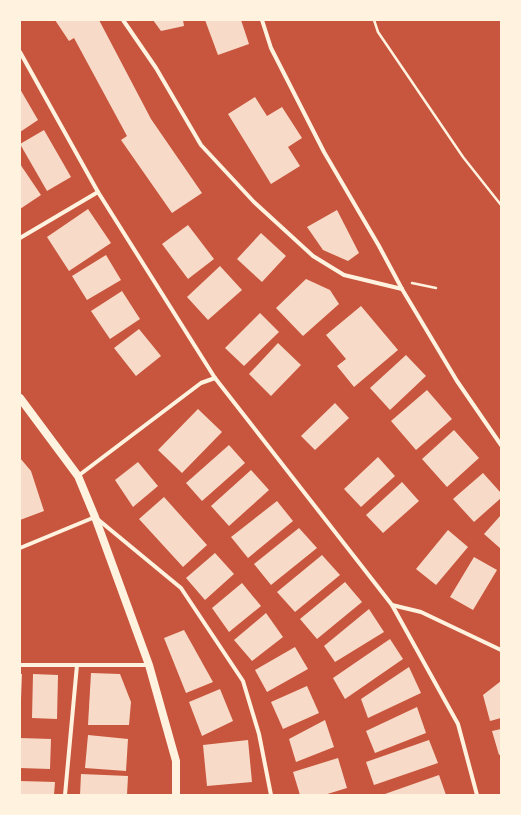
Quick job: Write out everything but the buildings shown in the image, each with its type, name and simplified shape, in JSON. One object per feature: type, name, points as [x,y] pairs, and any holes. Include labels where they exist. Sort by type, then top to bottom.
[{"type":"main road","points":[[20,398],[78,476],[96,517],[149,665],[176,761],[176,795]]},
{"type":"street","points":[[123,20],[156,68],[202,144],[254,202],[313,256],[344,275],[402,289]]},
{"type":"street","points":[[262,20],[271,48],[324,152],[380,246],[402,289],[457,381],[501,446]]},
{"type":"street","points":[[20,52],[98,192],[215,378],[392,605],[458,724],[477,795]]},
{"type":"street","points":[[20,238],[98,192]]},
{"type":"street","points":[[78,476],[201,383],[215,378]]},
{"type":"street","points":[[20,548],[96,517],[181,588],[243,681],[259,734],[271,795]]},
{"type":"street","points":[[392,605],[422,612],[501,650]]},
{"type":"street","points":[[20,665],[149,665]]},
{"type":"street","points":[[65,795],[77,665]]},
{"type":"path","points":[[374,20],[378,32],[463,157],[501,205]]},
{"type":"path","points":[[412,283],[436,288]]}]
